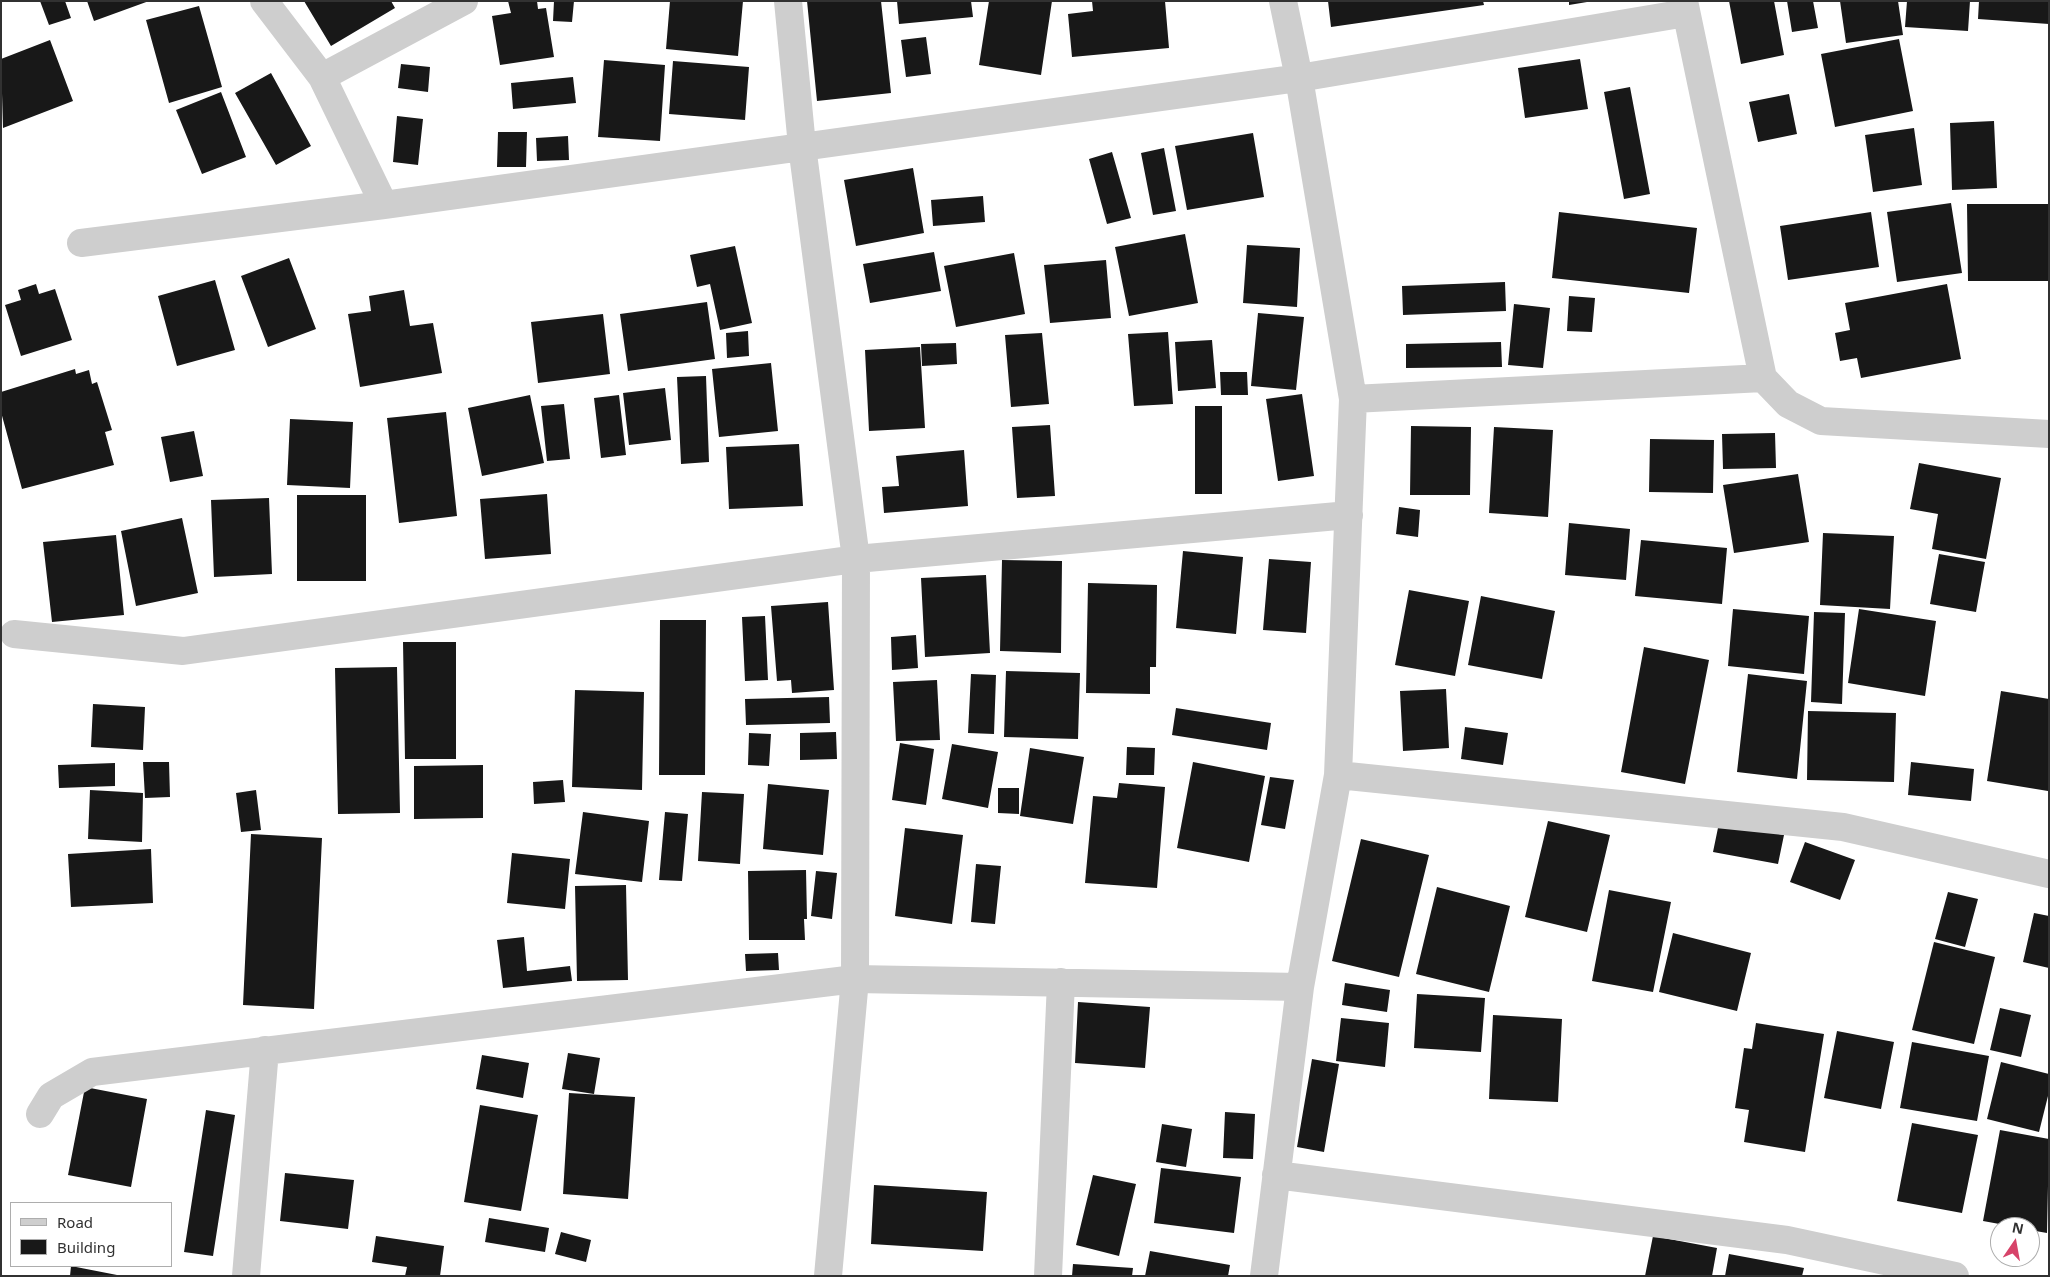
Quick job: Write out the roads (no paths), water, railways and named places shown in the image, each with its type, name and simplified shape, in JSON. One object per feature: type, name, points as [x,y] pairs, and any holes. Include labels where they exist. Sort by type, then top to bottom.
[{"type":"street","points":[[264,1],[322,77],[384,205]]},
{"type":"street","points":[[322,77],[464,1]]},
{"type":"street","points":[[788,1],[802,146],[856,559],[854,979],[828,1276]]},
{"type":"street","points":[[1264,1276],[1300,987],[1338,775],[1353,398],[1299,78],[1283,1]]},
{"type":"street","points":[[81,243],[384,205],[1299,78],[1685,7],[1762,378],[1788,404],[1821,421],[2049,434]]},
{"type":"street","points":[[1353,398],[1762,378]]},
{"type":"street","points":[[14,634],[183,651],[856,559],[1348,515]]},
{"type":"street","points":[[1338,775],[1843,827],[2049,874]]},
{"type":"street","points":[[40,1114],[50,1096],[92,1072],[854,979],[1300,987]]},
{"type":"street","points":[[1048,1276],[1061,982]]},
{"type":"street","points":[[246,1276],[265,1050]]},
{"type":"street","points":[[1276,1175],[1787,1240],[1956,1276]]}]
